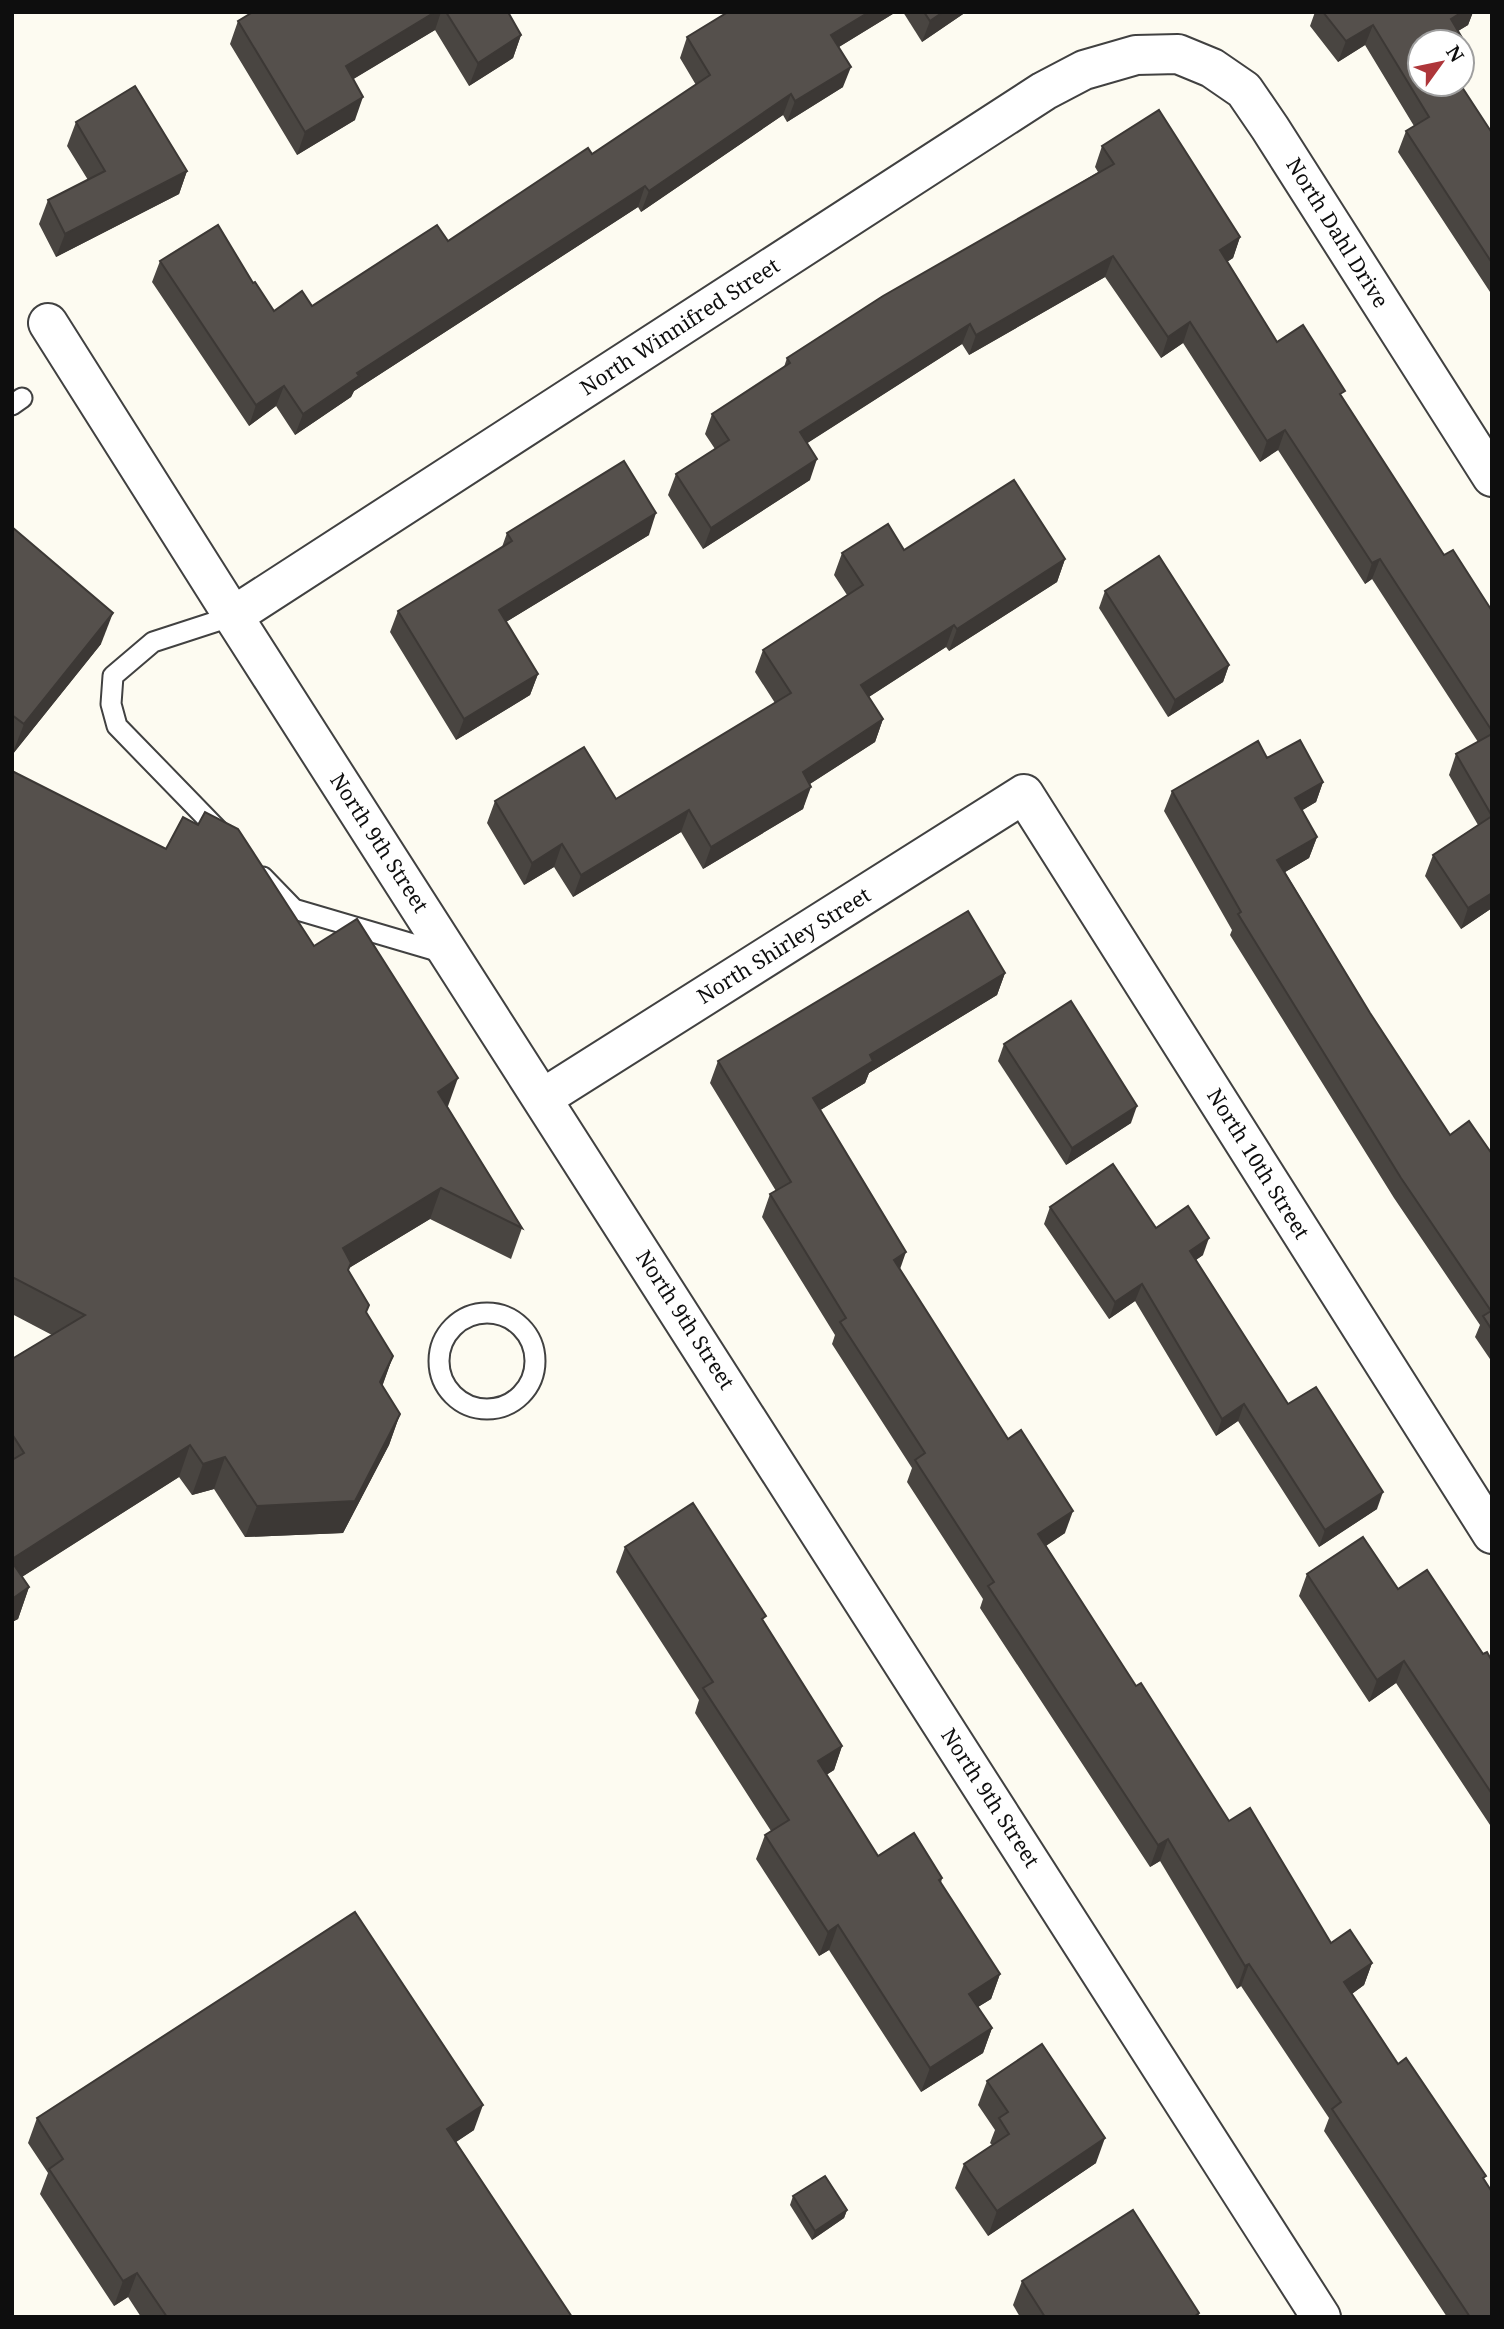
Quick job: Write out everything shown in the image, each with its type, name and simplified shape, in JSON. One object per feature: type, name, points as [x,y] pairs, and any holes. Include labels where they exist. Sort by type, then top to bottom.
[{"type":"street","name":"North Dahl Drive","points":[[1136,55],[1178,54],[1212,68],[1244,90],[1492,477]]},
{"type":"street","name":"North Winnifred Street","points":[[233,617],[1044,91],[1084,70],[1136,55]]},
{"type":"street","name":"North 9th Street","points":[[48,323],[233,617],[1321,2317]]},
{"type":"street","name":"North Shirley Street","points":[[543,1098],[1024,794]]},
{"type":"street","name":"North 10th Street","points":[[1024,794],[1492,1534]]},
{"type":"lane","points":[[229,842],[117,726],[111,704],[113,676],[153,642],[233,617]]},
{"type":"lane","points":[[248,861],[294,909],[452,956]]},
{"type":"lane","points":[[488,1312],[506,1316],[522,1327],[532,1343],[536,1362],[531,1381],[520,1396],[504,1407],[486,1410],[467,1405],[452,1394],[442,1378],[438,1359],[443,1341],[453,1325],[470,1315],[488,1312]]},
{"type":"building","points":[[253,12],[435,12],[346,66],[363,97],[305,132],[238,21]]},
{"type":"building","points":[[446,12],[508,12],[521,35],[478,63]]},
{"type":"building","points":[[728,12],[869,12],[831,35],[851,67],[795,101],[791,94],[649,191],[645,186],[357,373],[359,376],[303,414],[284,386],[256,405],[160,261],[218,225],[253,283],[255,282],[274,311],[302,291],[312,306],[437,225],[448,241],[588,148],[592,154],[710,75],[687,37]]},
{"type":"building","points":[[924,12],[943,12],[930,21]]},
{"type":"building","points":[[1323,12],[1462,12],[1451,19],[1456,28],[1406,28],[1406,79],[1373,25],[1346,41]]},
{"type":"building","points":[[135,86],[187,171],[65,234],[48,200],[105,171],[76,122]]},
{"type":"building","points":[[1417,98],[1469,98],[1492,133],[1492,263],[1406,131],[1429,117]]},
{"type":"building","points":[[1159,110],[1240,237],[1220,250],[1277,342],[1303,325],[1345,391],[1340,394],[1444,555],[1453,550],[1492,611],[1492,731],[1380,559],[1372,563],[1285,430],[1267,441],[1190,322],[1168,337],[1113,256],[976,335],[970,324],[800,432],[817,459],[711,528],[676,474],[729,440],[712,414],[790,363],[787,358],[883,296],[1114,164],[1102,146]]},
{"type":"building","points":[[624,461],[656,513],[499,610],[538,674],[464,719],[398,611],[512,541],[507,533]]},
{"type":"building","points":[[1014,480],[1065,559],[957,629],[954,625],[861,685],[883,719],[803,772],[811,787],[711,847],[689,810],[581,875],[562,844],[532,863],[495,801],[584,747],[616,799],[791,693],[763,650],[863,585],[842,553],[888,524],[904,550]]},
{"type":"building","points":[[12,527],[113,613],[24,724],[12,715]]},
{"type":"building","points":[[1159,556],[1229,665],[1175,700],[1105,591]]},
{"type":"building","points":[[1492,734],[1492,816],[1456,754]]},
{"type":"building","points":[[1300,740],[1323,782],[1295,798],[1317,837],[1277,860],[1370,1013],[1450,1135],[1469,1121],[1492,1154],[1492,1330],[1483,1316],[1491,1311],[1401,1178],[1238,914],[1241,912],[1172,791],[1258,741],[1267,758]]},
{"type":"building","points":[[12,771],[166,849],[183,817],[198,825],[205,812],[238,829],[314,946],[357,919],[458,1078],[438,1092],[522,1228],[441,1188],[343,1248],[351,1263],[348,1270],[369,1305],[366,1312],[393,1356],[380,1382],[400,1414],[355,1501],[257,1506],[225,1457],[203,1464],[190,1445],[12,1559],[12,1460],[24,1453],[12,1434],[12,1359],[85,1315],[12,1277]]},
{"type":"building","points":[[1492,816],[1492,893],[1468,908],[1433,855]]},
{"type":"building","points":[[968,911],[1005,973],[870,1055],[873,1061],[813,1098],[906,1252],[894,1260],[1008,1439],[1021,1430],[1073,1511],[1038,1534],[1136,1686],[1141,1683],[1229,1821],[1250,1808],[1331,1943],[1350,1930],[1372,1963],[1344,1982],[1398,2064],[1406,2058],[1486,2176],[1483,2178],[1492,2192],[1492,2317],[1470,2317],[1332,2109],[1341,2102],[1249,1964],[1245,1966],[1168,1839],[1158,1845],[988,1586],[994,1582],[915,1460],[925,1453],[840,1322],[846,1318],[770,1194],[791,1182],[718,1061]]},
{"type":"building","points":[[1071,1001],[1137,1106],[1072,1148],[1004,1044]]},
{"type":"building","points":[[1113,1164],[1156,1228],[1188,1206],[1209,1238],[1190,1251],[1288,1404],[1316,1387],[1383,1492],[1325,1530],[1244,1404],[1222,1419],[1142,1284],[1115,1302],[1050,1207]]},
{"type":"building","points":[[693,1503],[766,1616],[762,1619],[842,1746],[818,1761],[878,1856],[914,1833],[942,1878],[939,1880],[1000,1974],[969,1994],[992,2028],[930,2068],[838,1925],[828,1932],[765,1835],[789,1820],[703,1688],[713,1682],[625,1547]]},
{"type":"building","points":[[1363,1537],[1398,1589],[1427,1570],[1483,1654],[1487,1652],[1492,1661],[1492,1794],[1404,1661],[1377,1680],[1307,1574]]},
{"type":"building","points":[[12,1562],[29,1587],[12,1599]]},
{"type":"building","points":[[355,1912],[483,2105],[447,2129],[572,2317],[167,2317],[137,2273],[123,2281],[49,2169],[63,2159],[37,2118]]},
{"type":"building","points":[[1042,2044],[1105,2138],[997,2211],[964,2164],[1009,2134],[999,2118],[1008,2112],[987,2081]]},
{"type":"building","points":[[825,2176],[847,2210],[815,2231],[793,2196]]},
{"type":"building","points":[[1133,2210],[1199,2313],[1194,2317],[1045,2317],[1022,2281]]}]
